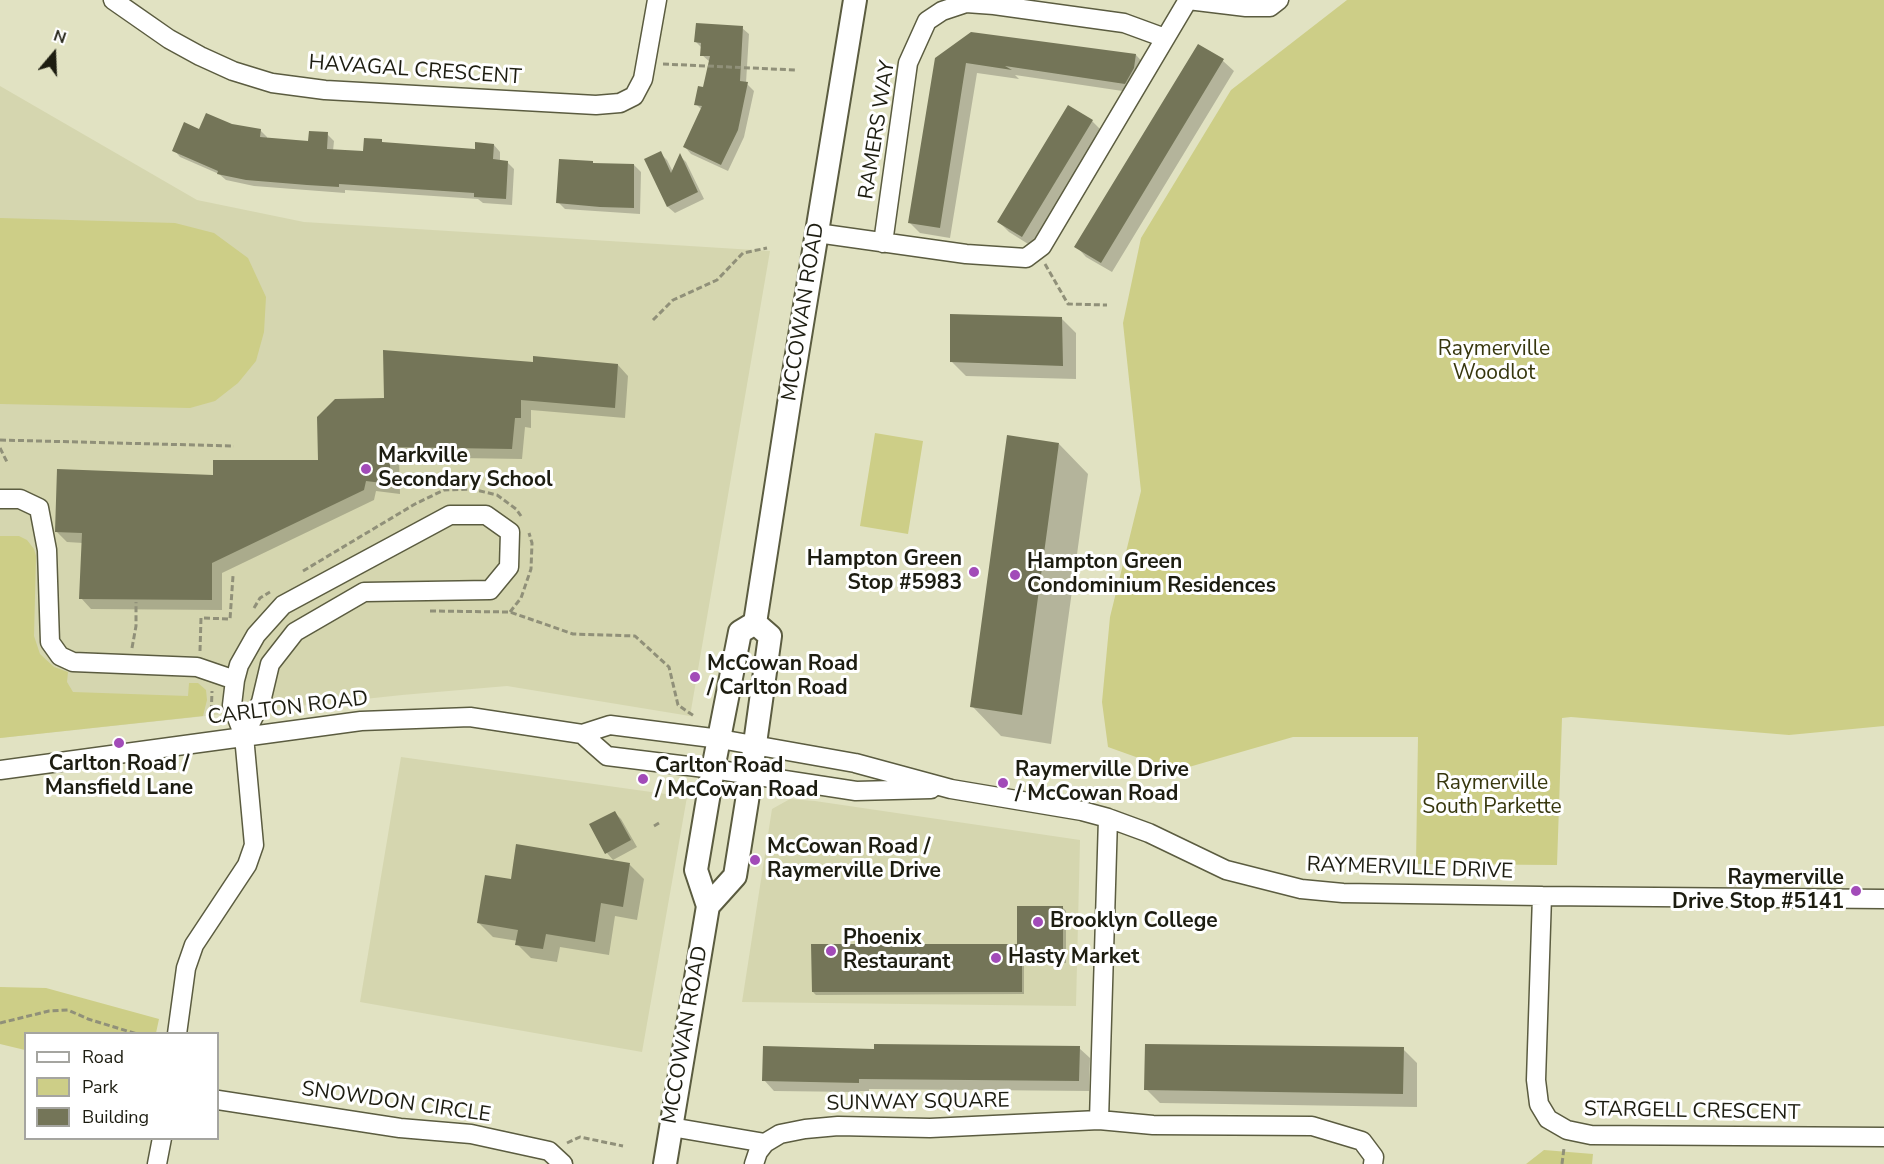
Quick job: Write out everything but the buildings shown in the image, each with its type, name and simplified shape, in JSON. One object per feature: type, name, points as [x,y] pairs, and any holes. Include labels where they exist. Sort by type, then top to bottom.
[{"type":"main road","name":"MCCOWAN ROAD","points":[[665,1164],[708,906],[696,870],[740,632],[755,624],[855,0]]},
{"type":"main road","points":[[708,906],[735,876],[752,774],[770,636],[755,624]]},
{"type":"street","name":"HAVAGAL CRESCENT","points":[[113,0],[169,39],[233,71],[272,83],[325,90],[596,105],[620,103],[634,96],[643,79],[657,0]]},
{"type":"street","points":[[817,233],[966,254],[1026,258],[1042,246],[1188,0],[1246,7],[1270,7],[1279,0]]},
{"type":"street","name":"RAMERS WAY","points":[[883,243],[908,63],[927,21],[942,11],[966,3],[994,4],[1124,23],[1165,38]]},
{"type":"street","points":[[0,499],[20,499],[39,508],[47,550],[50,642],[60,656],[73,662],[197,667],[235,680]]},
{"type":"street","points":[[177,1032],[186,968],[194,945],[247,865],[254,845],[244,736],[232,705],[239,665],[256,635],[283,605],[450,515],[486,515],[510,532],[509,567],[490,590],[364,591],[295,632],[270,664],[261,702],[244,736]]},
{"type":"street","name":"CARLTON ROAD","points":[[0,770],[361,721],[470,717],[582,734],[610,725],[755,745]]},
{"type":"street","points":[[582,734],[607,756],[713,769]]},
{"type":"street","name":"RAYMERVILLE DRIVE","points":[[755,745],[855,763],[951,789],[1047,804],[1108,818],[1149,833],[1226,870],[1301,889],[1343,893],[1884,899]]},
{"type":"street","name":"RAYMERVILLE DRIVE","points":[[713,769],[856,791],[951,789]]},
{"type":"street","points":[[1099,1120],[1108,818]]},
{"type":"street","name":"STARGELL CRESCENT","points":[[1542,896],[1536,1080],[1539,1104],[1548,1119],[1567,1130],[1591,1135],[1884,1137]]},
{"type":"street","name":"SNOWDON CIRCLE","points":[[219,1100],[400,1128],[471,1134],[549,1151]]},
{"type":"street","name":"SUNWAY SQUARE","points":[[765,1143],[780,1134],[838,1126],[930,1128],[1099,1120],[1153,1125],[1312,1126],[1362,1141],[1374,1157],[1373,1164]]},
{"type":"street","points":[[671,1126],[765,1143],[758,1152],[754,1164]]},
{"type":"street","points":[[157,1164],[162,1140]]},
{"type":"street","points":[[549,1151],[563,1164]]},
{"type":"path","points":[[646,63],[795,70]]},
{"type":"path","points":[[653,320],[673,300],[717,279],[743,253],[767,248]]},
{"type":"path","points":[[1034,252],[1045,264],[1068,304],[1107,305]]},
{"type":"path","points":[[0,440],[234,446]]},
{"type":"path","points":[[0,447],[8,464]]},
{"type":"path","points":[[197,667],[201,618],[230,619],[232,576]]},
{"type":"path","points":[[131,665],[133,635],[136,626],[136,602]]},
{"type":"path","points":[[420,611],[510,612],[573,634],[635,636],[669,667],[678,705],[694,716]]},
{"type":"path","points":[[654,826],[659,823]]},
{"type":"path","points":[[0,1023],[49,1011],[68,1010],[88,1019],[130,1032]]},
{"type":"path","points":[[549,1151],[580,1137],[623,1146]]},
{"type":"shaded area","name":"Markville Secondary School","points":[[0,86],[197,200],[304,222],[770,251],[690,716],[507,686],[0,738]]},
{"type":"shaded area","points":[[401,757],[687,797],[642,1052],[360,1002]]},
{"type":"shaded area","points":[[790,799],[1080,840],[1076,1006],[742,1002],[772,809]]},
{"type":"green space","name":"Raymerville Woodlot","points":[[1347,0],[1884,0],[1884,726],[1789,735],[1562,718],[1557,865],[1416,864],[1418,737],[1293,737],[1175,771],[1108,747],[1102,702],[1110,617],[1141,491],[1123,323],[1141,238],[1231,90]]},
{"type":"green space","points":[[0,218],[175,223],[214,233],[248,258],[266,297],[264,332],[256,361],[238,383],[215,401],[190,408],[0,404]]},
{"type":"green space","points":[[875,433],[923,441],[908,534],[860,526]]},
{"type":"green space","points":[[0,536],[19,536],[27,540],[34,549],[36,556],[34,636],[40,654],[54,667],[68,672],[67,682],[73,692],[188,696],[189,683],[198,683],[206,690],[207,700],[203,716],[0,738]]},
{"type":"green space","points":[[0,987],[46,988],[159,1019],[156,1032],[24,1032],[24,1050],[0,1044]]},
{"type":"green space","points":[[1544,1150],[1593,1154],[1592,1164],[1526,1164]]},
{"type":"place","name":"Markville Secondary School","points":[[366,469]]},
{"type":"place","name":"Hampton Green Stop #5983","points":[[974,572]]},
{"type":"place","name":"Hampton Green Condominium Residences","points":[[1015,575]]},
{"type":"place","name":"McCowan Road / Carlton Road","points":[[695,677]]},
{"type":"place","name":"Carlton Road / Mansfield Lane","points":[[119,743]]},
{"type":"place","name":"Carlton Road / McCowan Road","points":[[643,779]]},
{"type":"place","name":"Raymerville Drive / McCowan Road","points":[[1003,783]]},
{"type":"place","name":"McCowan Road / Raymerville Drive","points":[[755,860]]},
{"type":"place","name":"Raymerville Drive Stop #5141","points":[[1856,891]]},
{"type":"place","name":"Brooklyn College","points":[[1038,922]]},
{"type":"place","name":"Phoenix Restaurant","points":[[831,951]]},
{"type":"place","name":"Hasty Market","points":[[996,958]]},
{"type":"park label","name":"Raymerville South Parkette","points":[[1492,796]]}]
